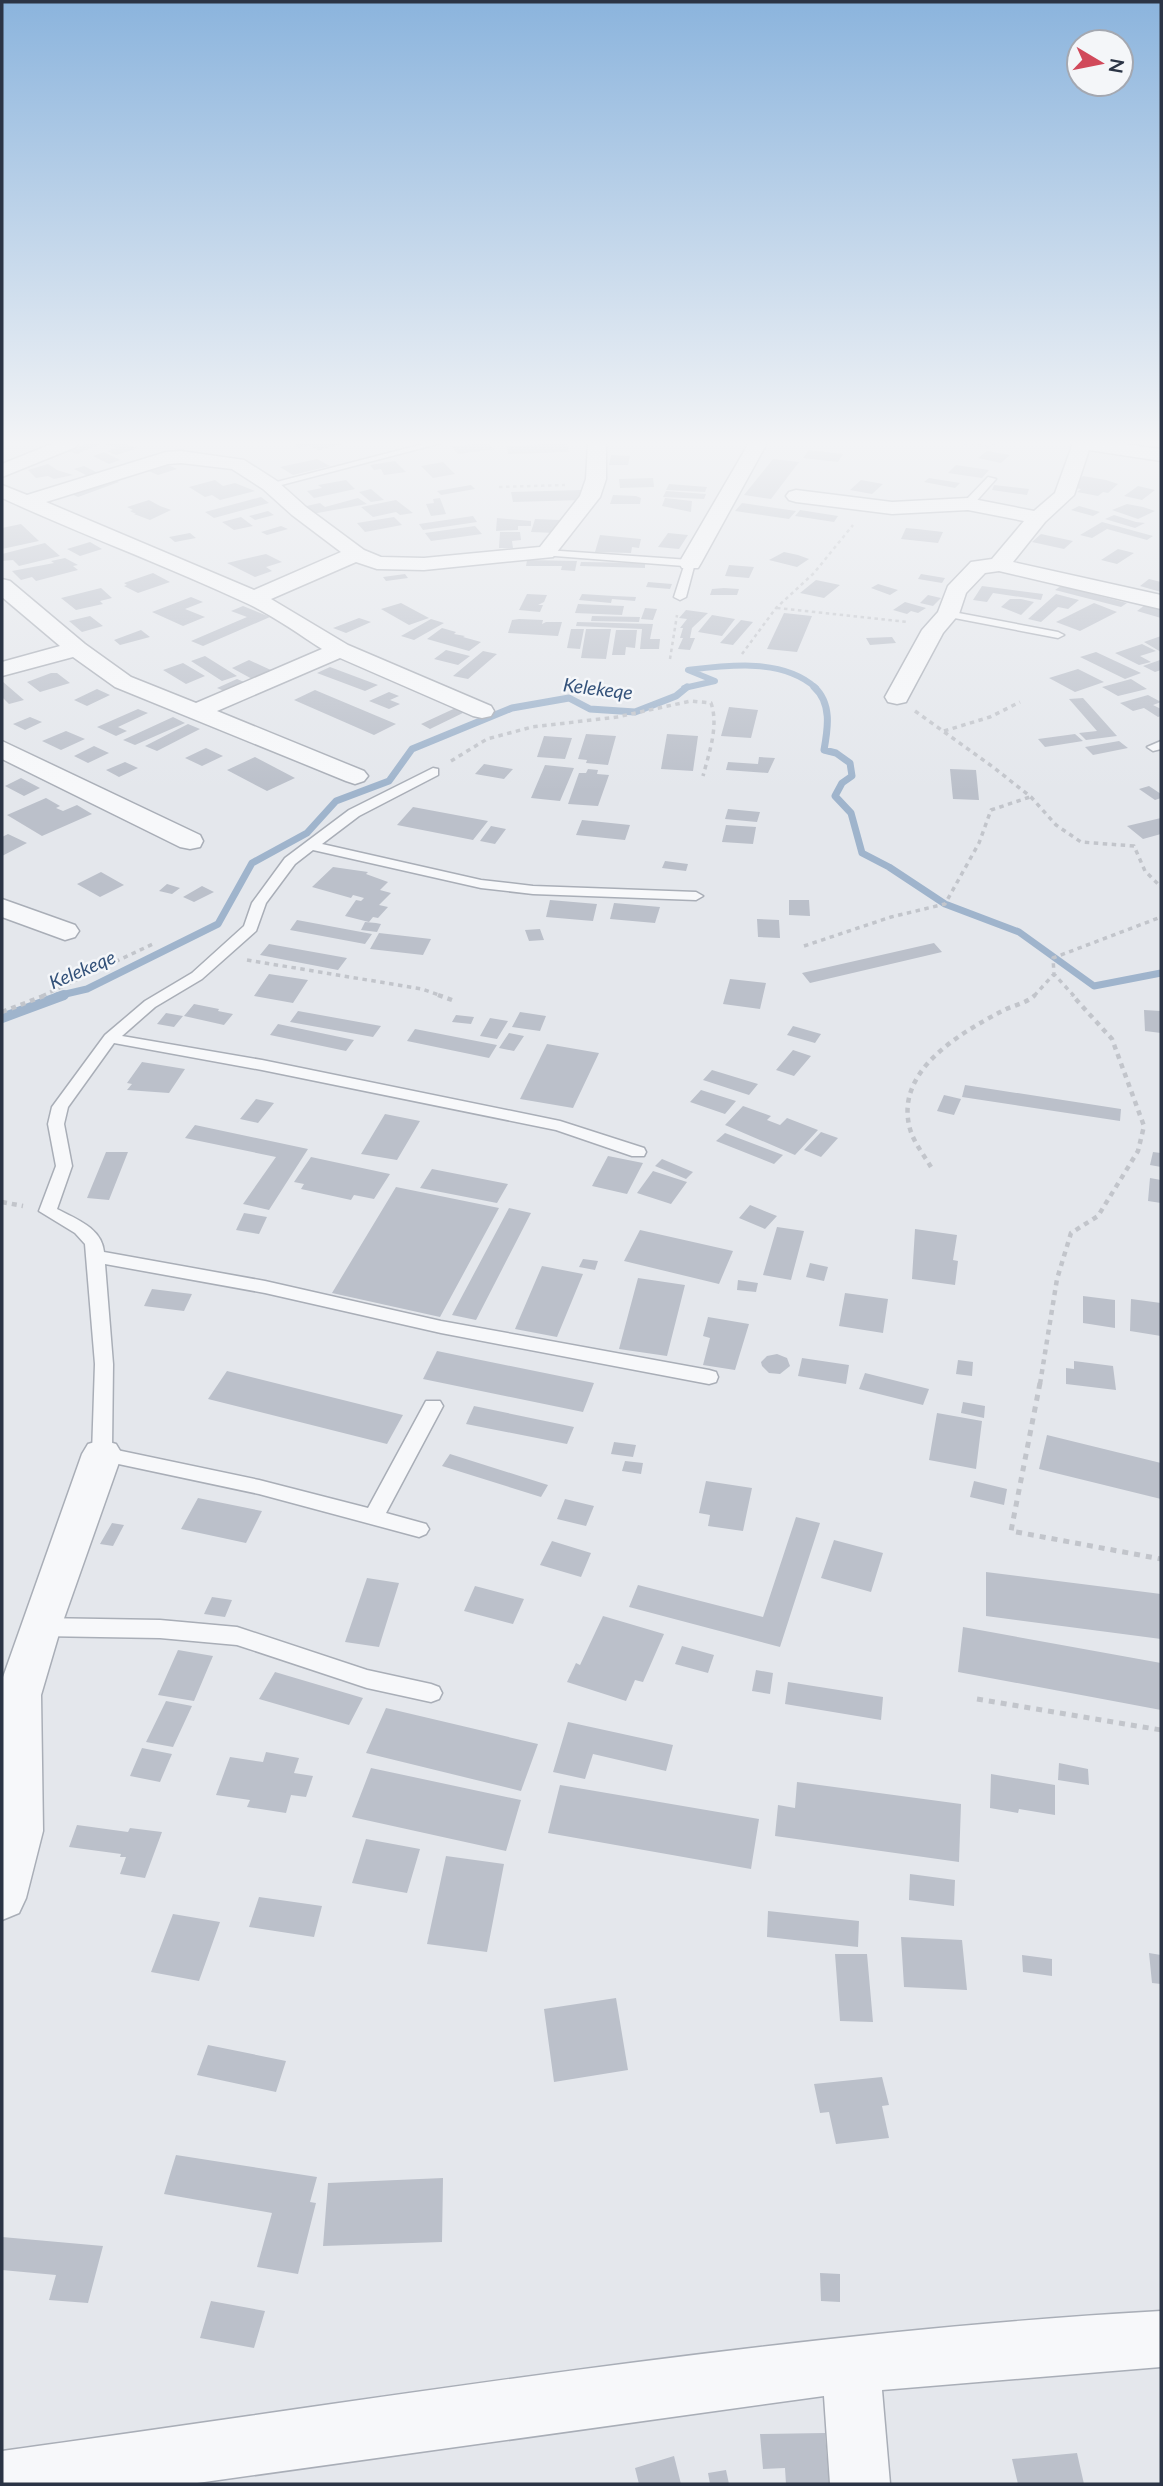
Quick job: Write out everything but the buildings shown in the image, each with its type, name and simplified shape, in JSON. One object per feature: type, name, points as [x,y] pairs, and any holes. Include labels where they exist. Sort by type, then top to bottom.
[{"type":"street","points":[[161,559],[254,598],[340,650],[482,711]]},
{"type":"street","points":[[254,598],[344,559]]},
{"type":"street","points":[[370,559],[377,562],[424,564],[467,559]]},
{"type":"street","points":[[690,563],[692,559]]},
{"type":"street","points":[[999,565],[1004,559]]},
{"type":"street","points":[[897,697],[943,620],[956,591],[979,567],[999,565],[1161,602]]},
{"type":"street","points":[[2,586],[77,649],[123,682],[355,776]]},
{"type":"street","points":[[2,668],[77,649]]},
{"type":"street","points":[[195,712],[340,650]]},
{"type":"street","points":[[2,749],[190,841]]},
{"type":"street","points":[[2,907],[65,931]]},
{"type":"street","points":[[2,1898],[20,1831],[19,1695],[40,1627],[102,1454]]},
{"type":"street","points":[[2,2482],[728,2379],[852,2364],[1161,2339]]},
{"type":"street","points":[[852,2364],[860,2484]]},
{"type":"lane","points":[[632,559],[690,563],[680,597]]},
{"type":"lane","points":[[943,620],[1058,635]]},
{"type":"lane","points":[[419,1529],[259,1487],[102,1454],[104,1364],[94,1242],[81,1229],[48,1211],[64,1166],[56,1124],[61,1107],[110,1038],[150,1004],[197,976],[251,928],[259,903],[279,873],[310,845],[354,813],[433,772]]},
{"type":"lane","points":[[310,845],[481,884],[533,890],[696,896]]},
{"type":"lane","points":[[110,1038],[262,1065],[560,1126],[638,1152]]},
{"type":"lane","points":[[97,1257],[265,1287],[442,1326],[709,1377]]},
{"type":"lane","points":[[373,1517],[433,1406]]},
{"type":"lane","points":[[40,1627],[160,1629],[237,1636],[367,1679],[431,1693]]},
{"type":"path","points":[[742,654],[776,608],[826,559]]},
{"type":"path","points":[[670,659],[680,597]]},
{"type":"path","points":[[776,608],[943,620]]},
{"type":"path","points":[[897,697],[1031,797],[1056,825],[1081,842],[1133,846],[1145,871],[1161,887]]},
{"type":"path","points":[[433,772],[487,739],[532,727],[617,717],[691,701],[711,703],[714,708],[712,741],[703,776]]},
{"type":"path","points":[[944,732],[990,717],[1020,702]]},
{"type":"path","points":[[804,946],[891,917],[945,904],[979,843],[991,810],[1031,797]]},
{"type":"path","points":[[1161,917],[1053,958],[1054,974],[1112,1039],[1144,1126],[1138,1151],[1098,1216],[1071,1233],[1057,1279],[1032,1434],[1011,1531],[1161,1559]]},
{"type":"path","points":[[2,1012],[58,990],[153,944]]},
{"type":"path","points":[[217,957],[272,962],[422,989],[452,1000]]},
{"type":"path","points":[[931,1167],[909,1128],[907,1097],[921,1070],[940,1049],[972,1028],[1002,1011],[1031,1000],[1042,983],[1054,974]]},
{"type":"path","points":[[977,1699],[1161,1730]]},
{"type":"waterway","name":"Kelekeqe","points":[[686,687],[715,681],[688,670],[755,666],[788,672],[803,678],[816,688]]},
{"type":"waterway","name":"Kelekeqe","points":[[57,996],[87,989],[218,924],[252,863],[307,833],[336,801],[389,781],[412,749],[512,708],[569,698],[590,709],[635,712],[676,696],[686,687]]},
{"type":"waterway","name":"Kelekeqe","points":[[814,687],[820,693],[826,708],[824,750],[836,753],[850,763],[852,776],[842,783],[835,796],[851,813],[862,853],[889,867],[945,904],[1019,932],[1094,986],[1161,973]]},
{"type":"waterway","name":"Kelekeqe","points":[[2,1018],[64,995]]}]
